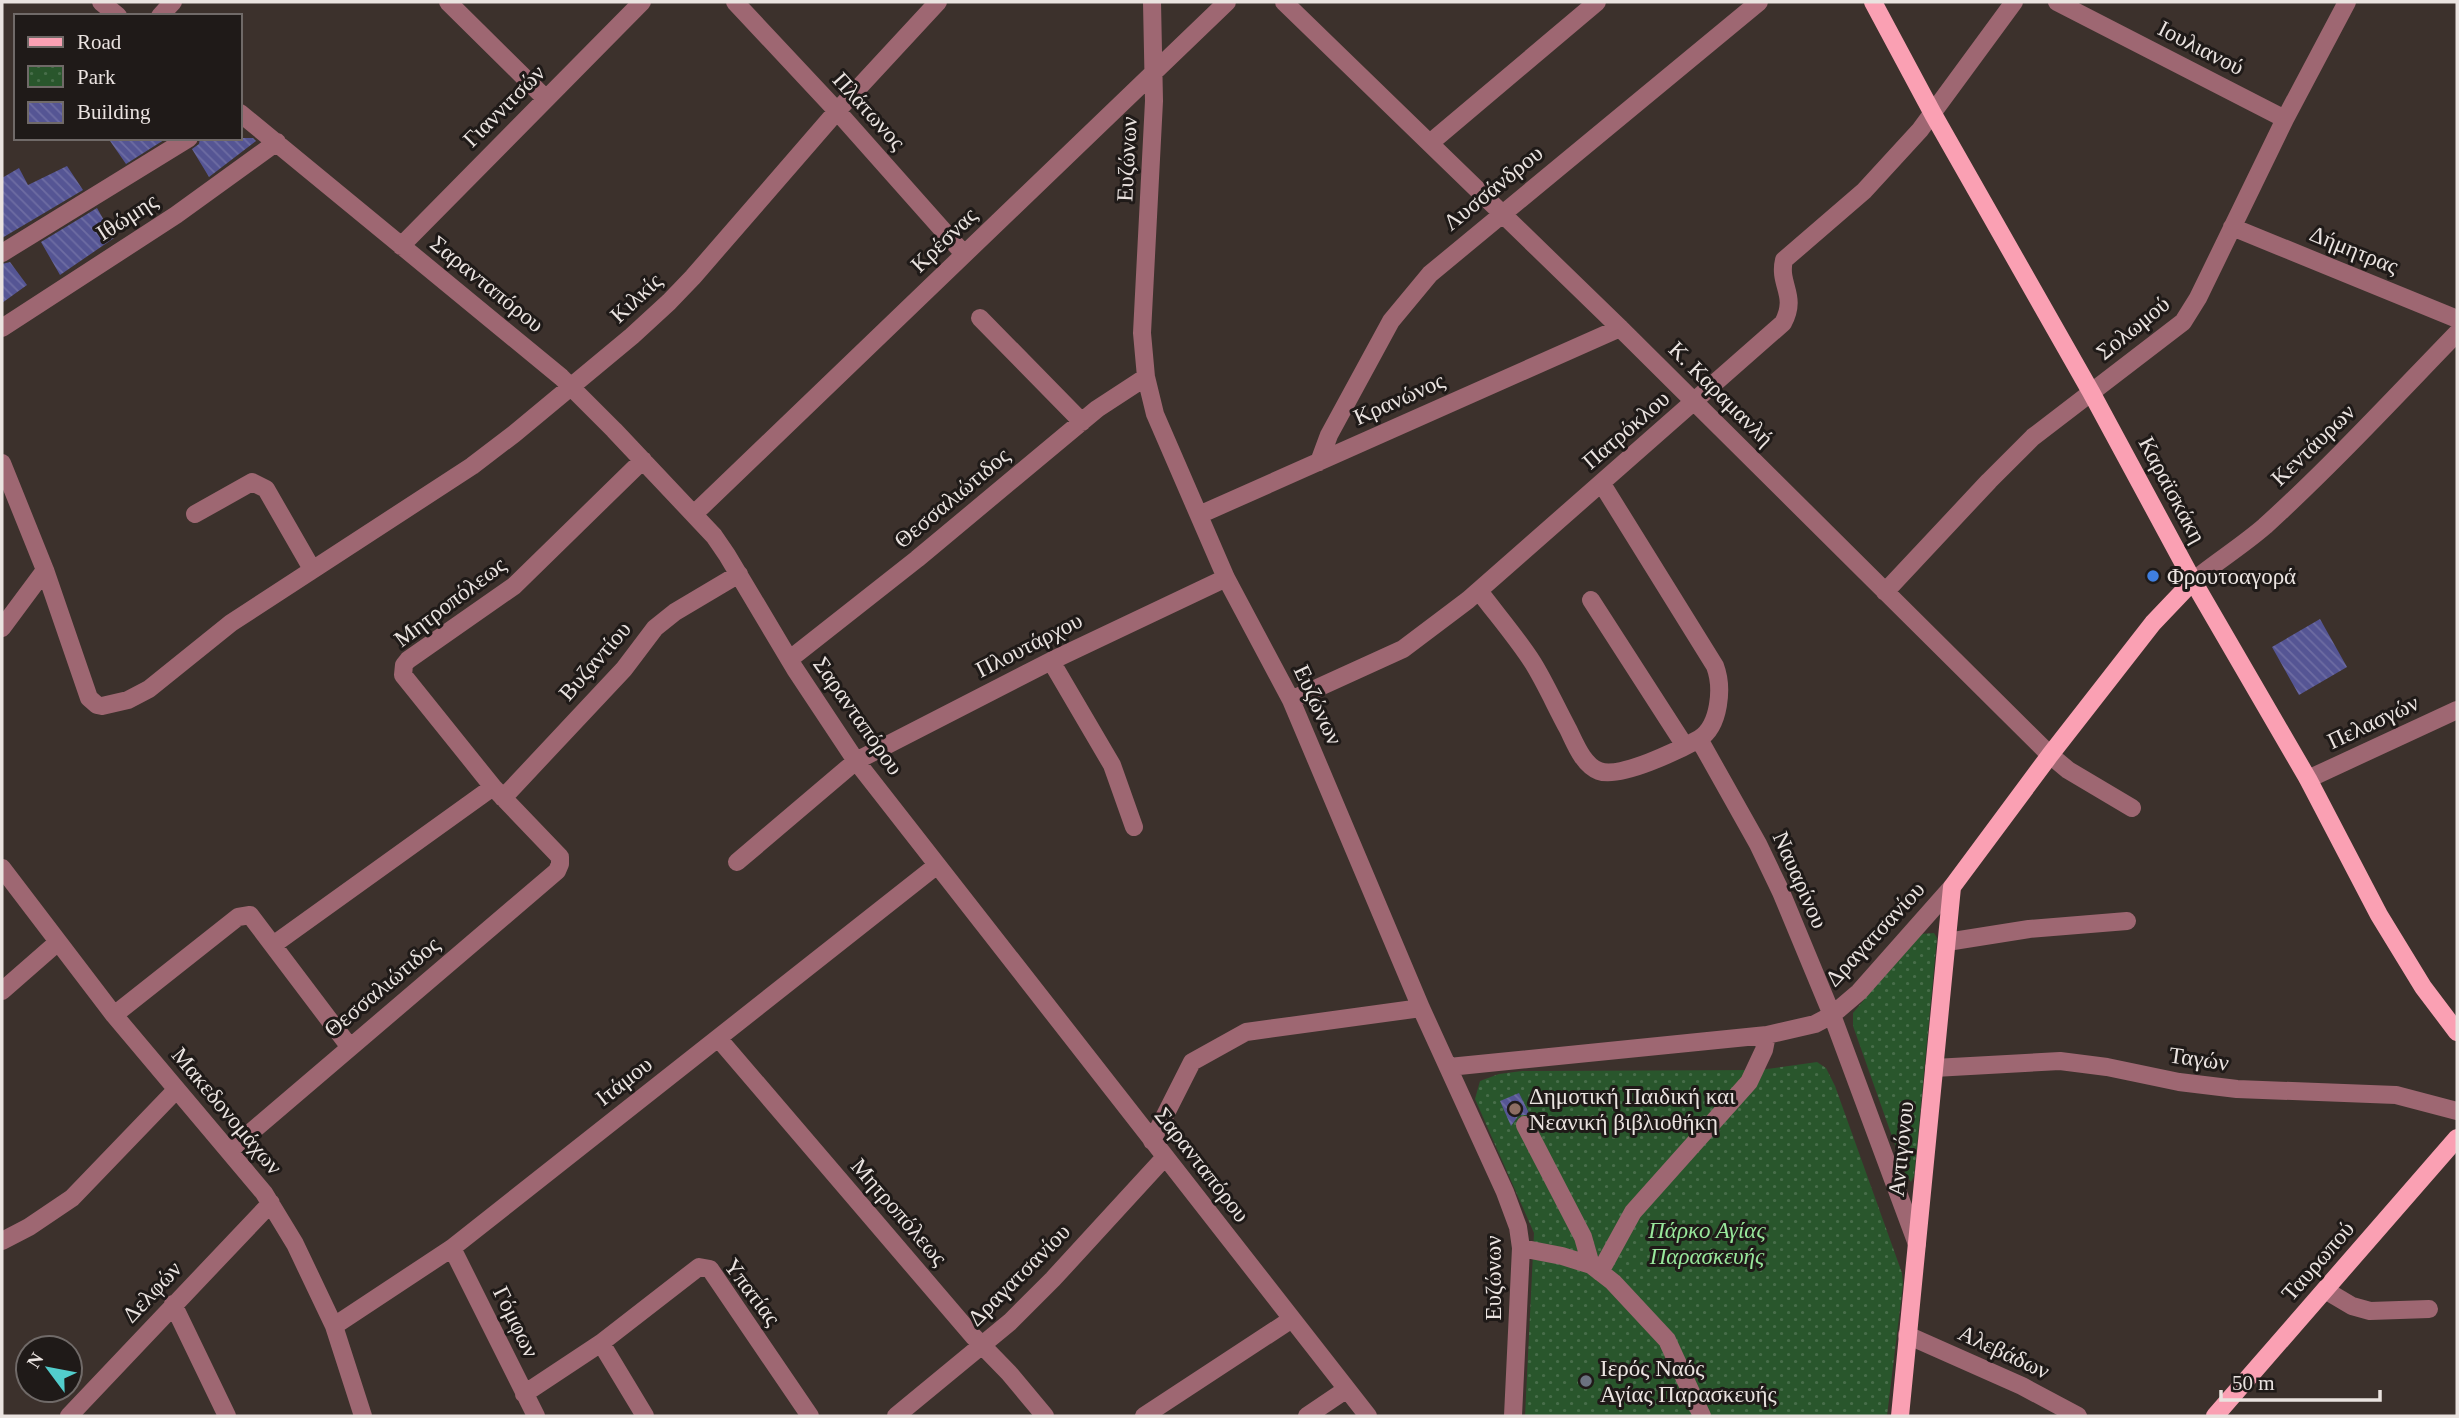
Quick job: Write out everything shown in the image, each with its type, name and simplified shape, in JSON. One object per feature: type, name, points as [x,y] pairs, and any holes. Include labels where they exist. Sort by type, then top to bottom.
[{"type":"main road","name":"Καραϊσκάκη","points":[[1873,2],[1933,114],[2091,392],[2193,581],[2308,779],[2378,915],[2423,987],[2457,1032]]},
{"type":"main road","name":"Δραγατσανίου","points":[[1952,887],[2153,623],[2193,581]]},
{"type":"main road","name":"Αντιγόνου","points":[[1900,1416],[1952,887]]},
{"type":"main road","name":"Ταυρωπού","points":[[2215,1416],[2457,1138]]},
{"type":"street","points":[[101,2],[116,14]]},
{"type":"street","points":[[448,2],[545,99]]},
{"type":"street","name":"Γιαννιτσών","points":[[401,246],[642,2]]},
{"type":"street","name":"Πλάτωνος","points":[[735,2],[837,111],[964,254]]},
{"type":"street","name":"Κιλκίς","points":[[45,570],[89,698],[102,706],[128,700],[149,689],[202,645],[312,569],[472,466],[670,302],[837,111],[938,2]]},
{"type":"street","name":"Ευζώνων","points":[[1152,2],[1155,71],[1142,333],[1146,377],[1155,414],[1226,578],[1292,700],[1421,1008],[1505,1192],[1518,1227],[1521,1248],[1513,1416]]},
{"type":"street","name":"Κρέσνας","points":[[694,514],[1227,2]]},
{"type":"street","name":"Κ. Καραμανλή","points":[[1284,2],[1620,328],[2050,755],[2068,770],[2132,808]]},
{"type":"street","points":[[1430,144],[1597,2]]},
{"type":"street","name":"Λυσσάνδρου","points":[[1319,462],[1329,435],[1402,306],[1430,274],[1759,2]]},
{"type":"street","name":"Πατρόκλου","points":[[1292,700],[1403,649],[1479,591],[1783,323],[1791,305],[1782,268],[1784,260],[1864,191],[1933,114],[2014,2]]},
{"type":"street","name":"Ιουλιανού","points":[[2057,2],[2285,119]]},
{"type":"street","name":"Σολωμού","points":[[1885,592],[2033,437],[2183,322],[2199,298],[2285,119],[2347,2]]},
{"type":"street","name":"Σαρανταπόρου","points":[[242,115],[570,386],[721,545],[789,659],[856,761],[1368,1416]]},
{"type":"street","points":[[2,253],[186,140]]},
{"type":"street","name":"Ιθώμης","points":[[2,328],[176,215],[277,142]]},
{"type":"street","name":"Δήμητρας","points":[[2232,227],[2457,319]]},
{"type":"street","points":[[980,318],[1082,422]]},
{"type":"street","name":"Κρανώνος","points":[[1199,515],[1620,328]]},
{"type":"street","name":"Κεντάυρων","points":[[2193,581],[2275,516],[2342,452],[2457,333]]},
{"type":"street","name":"Θεσσαλιώτιδος","points":[[789,659],[918,559],[1082,422],[1146,377]]},
{"type":"street","name":"Μητροπόλεως","points":[[560,857],[498,793],[404,676],[404,665],[514,586],[643,460]]},
{"type":"street","points":[[2,463],[45,570],[2,628]]},
{"type":"street","points":[[195,514],[252,482],[260,484],[266,489],[312,569]]},
{"type":"street","points":[[1479,591],[1533,663],[1579,751],[1593,768],[1601,772],[1616,772],[1692,742],[1708,731],[1716,713],[1720,689],[1715,666],[1602,484]]},
{"type":"street","name":"Βυζαντίου","points":[[273,945],[434,832],[498,793],[624,669],[655,628],[675,612],[739,574]]},
{"type":"street","name":"Πλουτάρχου","points":[[737,862],[856,761],[1051,661],[1226,578]]},
{"type":"street","name":"Ναυαρίνου","points":[[1591,600],[1692,742],[1758,844],[1832,1015],[1917,1244]]},
{"type":"street","points":[[1051,661],[1112,765],[1134,827]]},
{"type":"street","name":"Πελασγών","points":[[2308,779],[2457,710]]},
{"type":"street","name":"Θεσσαλιώτιδος","points":[[229,1151],[556,872],[561,864],[560,857]]},
{"type":"street","name":"Ιτάμου","points":[[334,1326],[452,1248],[936,866]]},
{"type":"street","name":"Μακεδονομάχων","points":[[2,868],[114,1016],[271,1203],[295,1244],[334,1326],[363,1416]]},
{"type":"street","name":"Δραγατσανίου","points":[[1449,1067],[1767,1035],[1815,1024],[1832,1015],[1859,992],[1952,887]]},
{"type":"street","points":[[114,1016],[238,918],[250,915],[349,1046]]},
{"type":"street","points":[[1947,942],[2029,929],[2127,921]]},
{"type":"street","points":[[2,991],[58,942]]},
{"type":"street","points":[[1152,1141],[1192,1062],[1246,1032],[1421,1008]]},
{"type":"street","points":[[1596,1268],[1633,1212],[1749,1082],[1764,1050],[1767,1035]]},
{"type":"street","name":"Μητροπόλεως","points":[[718,1038],[1045,1416]]},
{"type":"street","name":"Ταγών","points":[[1934,1068],[2060,1061],[2107,1067],[2179,1082],[2237,1089],[2396,1095],[2457,1111]]},
{"type":"street","points":[[2,1241],[29,1227],[72,1198],[176,1090]]},
{"type":"street","points":[[1525,1125],[1583,1237],[1596,1268]]},
{"type":"street","name":"Δραγατσανίου","points":[[896,1416],[1010,1322],[1054,1279],[1164,1157]]},
{"type":"street","name":"Δελφών","points":[[69,1416],[271,1203]]},
{"type":"street","name":"Γόμφων","points":[[452,1248],[536,1416]]},
{"type":"street","points":[[1521,1248],[1563,1255],[1596,1268],[1639,1308],[1667,1340],[1702,1416]]},
{"type":"street","name":"Υπατίας","points":[[524,1394],[601,1343],[699,1268],[705,1267],[710,1269],[810,1416]]},
{"type":"street","points":[[2325,1290],[2352,1306],[2370,1311],[2429,1310]]},
{"type":"street","points":[[173,1304],[227,1416]]},
{"type":"street","points":[[1144,1416],[1292,1319]]},
{"type":"street","name":"Αλεβάδων","points":[[1908,1335],[2021,1385],[2078,1416]]},
{"type":"street","points":[[601,1343],[645,1416]]},
{"type":"street","points":[[1307,1416],[1347,1389]]},
{"type":"green space","points":[[1934,933],[1937,938],[1914,1176],[1911,1182],[1905,1173],[1853,1026],[1853,1013],[1914,939],[1920,934]]},
{"type":"green space","name":"Πάρκο Αγίας Παρασκευής","points":[[1817,1062],[1826,1068],[1835,1086],[1902,1273],[1903,1284],[1887,1416],[1525,1416],[1534,1233],[1475,1099],[1480,1081],[1499,1074],[1522,1071],[1760,1070]]},
{"type":"building","points":[[253,138],[256,141],[209,177],[192,149],[200,140]]},
{"type":"building","points":[[109,140],[164,140],[126,164]]},
{"type":"building","points":[[67,166],[83,190],[2,238],[2,178],[19,168],[28,185]]},
{"type":"building","points":[[97,208],[114,238],[60,275],[41,242]]},
{"type":"building","points":[[10,262],[27,285],[2,303],[2,264]]},
{"type":"building","points":[[2320,619],[2347,667],[2299,695],[2272,647]]},
{"type":"building","name":"Δημοτική Παιδική και Νεανική βιβλιοθήκη","points":[[1519,1093],[1530,1115],[1519,1115],[1511,1126],[1500,1101]]},
{"type":"place","name":"Φρουτοαγορά","points":[[2153,576]]},
{"type":"place","name":"Δημοτική Παιδική και Νεανική βιβλιοθήκη","points":[[1515,1109]]},
{"type":"place","name":"Ιερός Ναός Αγίας Παρασκευής","points":[[1586,1381]]}]
